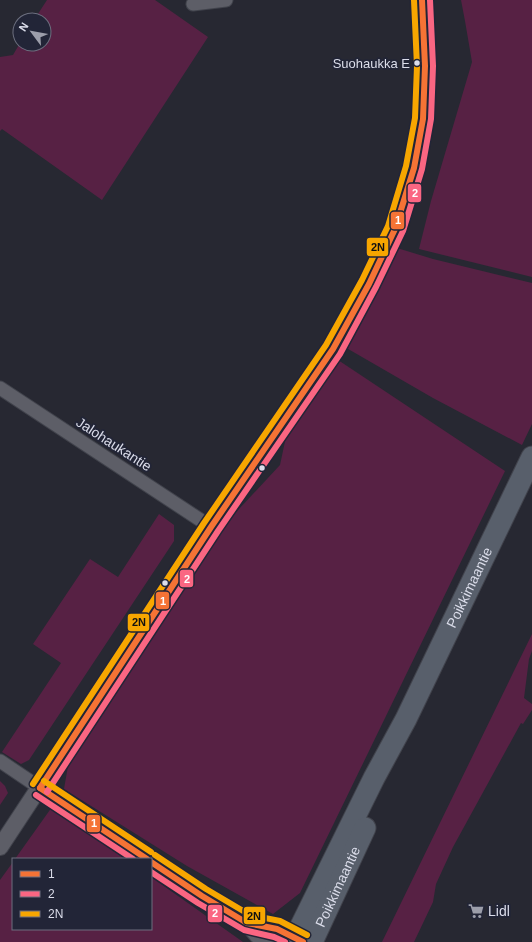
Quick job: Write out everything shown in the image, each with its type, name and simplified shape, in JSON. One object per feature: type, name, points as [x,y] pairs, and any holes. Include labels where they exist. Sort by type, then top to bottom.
[{"type":"main road","name":"Poikkimaantie","points":[[300,941],[361,838],[378,797],[406,719],[532,457]]},
{"type":"street","points":[[193,4],[226,0]]},
{"type":"street","points":[[0,847],[211,527],[333,348],[369,284],[395,229],[414,168],[423,119],[425,66],[422,0]]},
{"type":"street","name":"Jalohaukantie","points":[[0,388],[211,527]]},
{"type":"street","points":[[0,761],[145,858]]},
{"type":"street","points":[[152,863],[202,896],[247,923],[257,935],[266,942]]},
{"type":"street","points":[[247,923],[277,929],[300,941]]},
{"type":"shaded area","points":[[47,0],[155,0],[208,37],[102,200],[2,129],[0,131],[0,57],[13,55],[15,52],[52,52],[52,12],[39,12]]},
{"type":"shaded area","points":[[461,0],[532,0],[532,277],[419,249],[431,201],[472,62]]},
{"type":"shaded area","points":[[397,248],[433,259],[532,283],[532,424],[522,445],[433,398],[343,346],[379,290]]},
{"type":"shaded area","points":[[335,358],[505,471],[300,893],[273,914],[187,866],[64,789],[68,766],[225,524],[280,465],[287,432]]},
{"type":"shaded area","points":[[159,514],[174,525],[174,541],[29,760],[21,764],[2,752],[61,663],[33,644],[90,559],[118,577]]},
{"type":"shaded area","points":[[532,634],[532,651],[529,659],[524,698],[532,704],[532,710],[523,724],[521,723],[453,847],[436,884],[433,902],[414,942],[382,942]]},
{"type":"shaded area","points":[[0,781],[5,786],[8,793],[0,805]]},
{"type":"shaded area","points":[[52,807],[124,858],[16,858]]},
{"type":"shaded area","points":[[12,863],[12,930],[152,930],[152,878],[243,942],[0,942],[0,880]]},
{"type":"transit line","name":"2N","points":[[33,784],[204,523],[326,345],[362,280],[388,226],[406,166],[415,118],[417,66],[414,0]]},
{"type":"transit line","name":"1","points":[[40,788],[211,527],[333,349],[369,284],[395,229],[414,168],[423,119],[425,66],[422,0]]},
{"type":"transit line","name":"2","points":[[47,792],[218,531],[340,354],[376,287],[403,231],[422,169],[431,119],[433,66],[430,0]]},
{"type":"transit line","name":"2N","points":[[44,781],[151,852]]},
{"type":"transit line","name":"1","points":[[40,788],[145,858]]},
{"type":"transit line","name":"2","points":[[36,795],[131,858]]},
{"type":"transit line","name":"2N","points":[[155,855],[206,889],[250,915],[280,921],[307,935]]},
{"type":"transit line","name":"1","points":[[152,863],[202,896],[247,923],[277,929],[303,942]]},
{"type":"transit line","name":"2","points":[[152,873],[198,903],[244,930],[274,937],[285,942]]},
{"type":"place","name":"Suohaukka E","points":[[417,63]]},
{"type":"place","name":"Lidl","points":[[476,911]]}]
